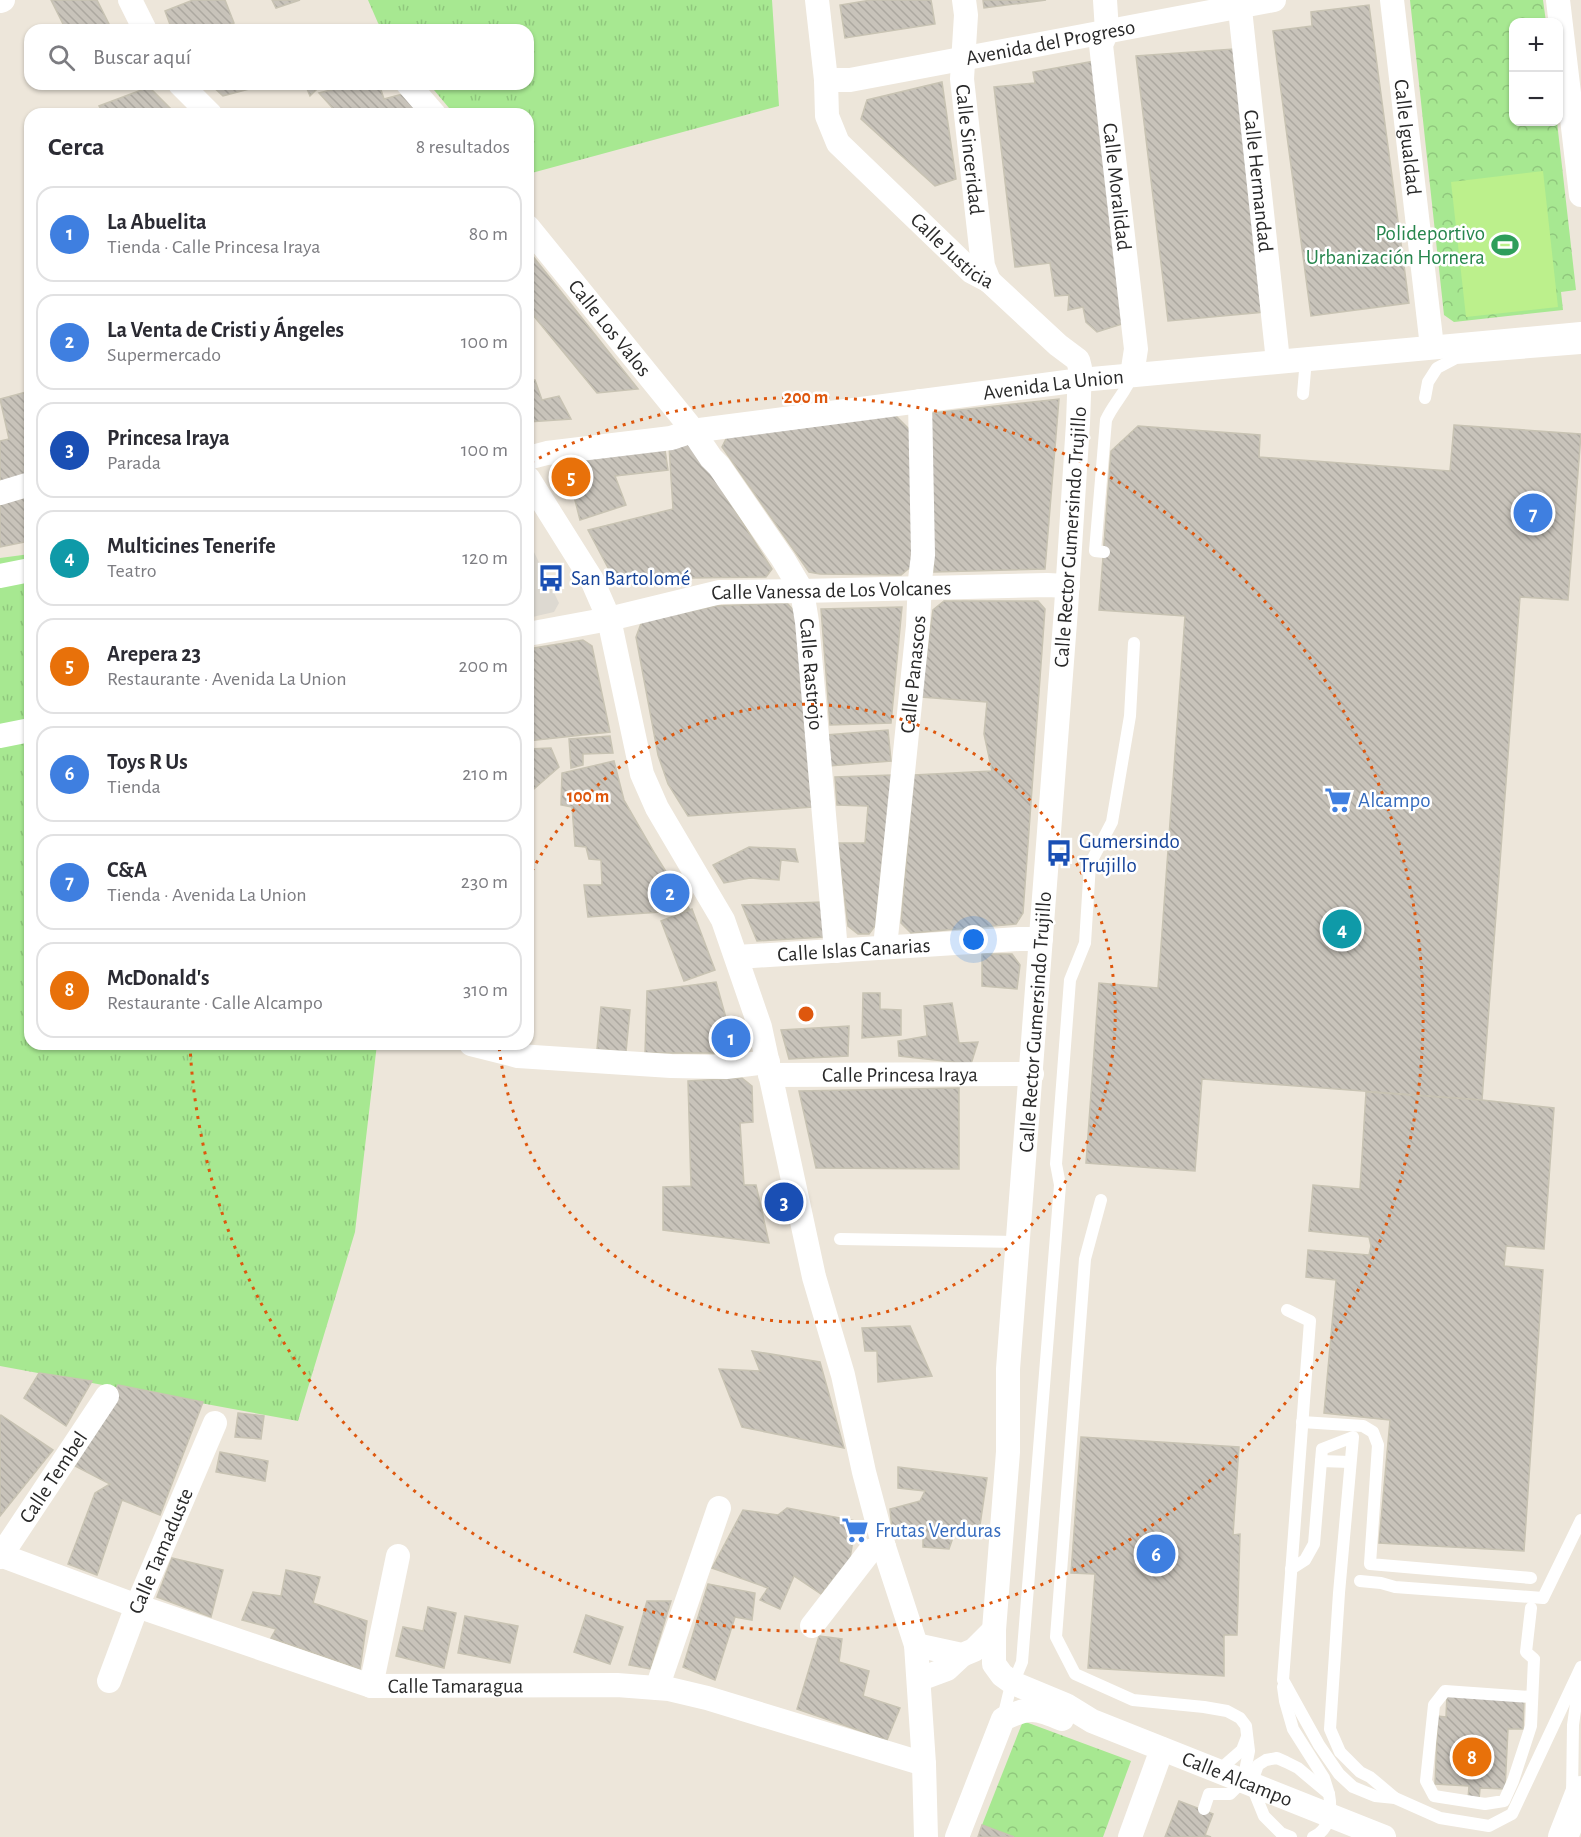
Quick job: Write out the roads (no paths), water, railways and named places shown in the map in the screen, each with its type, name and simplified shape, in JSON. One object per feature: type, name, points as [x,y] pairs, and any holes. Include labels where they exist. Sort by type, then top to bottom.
[{"type":"street","points":[[130,0],[142,24]]},
{"type":"street","points":[[817,0],[826,80]]},
{"type":"street","name":"Calle Sinceridad","points":[[964,0],[966,15],[962,79],[983,266],[989,281]]},
{"type":"street","name":"Calle Moralidad","points":[[1105,0],[1107,31],[1101,45],[1136,349],[1129,375]]},
{"type":"street","name":"Avenida del Progreso","points":[[826,80],[850,80],[1107,31],[1239,3],[1274,0]]},
{"type":"street","name":"Calle Igualdad","points":[[1392,0],[1435,358]]},
{"type":"street","points":[[1558,0],[1581,195]]},
{"type":"street","name":"Calle Hermandad","points":[[1239,3],[1278,362]]},
{"type":"street","name":"Calle Justicia","points":[[826,80],[827,116],[838,143],[972,272],[989,281],[1058,345],[1079,370]]},
{"type":"street","points":[[186,90],[204,108]]},
{"type":"street","points":[[413,90],[429,108]]},
{"type":"street","name":"Calle Sinceridad","points":[[928,231],[953,236],[970,232],[978,226]]},
{"type":"street","name":"Calle Los Valos","points":[[534,234],[692,431]]},
{"type":"street","name":"Avenida La Union","points":[[534,456],[671,438],[692,431],[1054,383],[1079,370],[1129,375],[1306,359],[1435,358],[1581,334]]},
{"type":"street","points":[[1054,383],[1060,376],[1064,361],[1058,345]]},
{"type":"street","name":"Calle Rector Gumersindo Trujillo","points":[[994,1664],[994,1630],[1008,1452],[1008,1369],[1068,586],[1079,370]]},
{"type":"street","name":"Calle Panascos","points":[[885,947],[924,555],[920,401]]},
{"type":"street","name":"Calle Rastrojo","points":[[692,431],[783,559],[802,591],[807,622],[836,951]]},
{"type":"street","points":[[0,493],[24,486]]},
{"type":"street","points":[[534,488],[592,580],[609,619],[642,774],[657,808],[723,920],[760,1028],[814,1277],[843,1374],[864,1472],[884,1547],[916,1645],[920,1680],[926,1837]]},
{"type":"street","points":[[0,576],[24,571]]},
{"type":"street","name":"Calle Vanessa de Los Volcanes","points":[[534,633],[609,619],[720,592],[1068,586]]},
{"type":"street","points":[[0,735],[24,731]]},
{"type":"street","name":"Calle Islas Canarias","points":[[737,957],[1041,939]]},
{"type":"street","name":"Calle Princesa Iraya","points":[[494,1050],[518,1056],[671,1066],[1032,1074]]},
{"type":"street","name":"Calle Tembel","points":[[0,1556],[107,1396]]},
{"type":"street","name":"Calle Tamaduste","points":[[109,1681],[137,1606],[215,1423]]},
{"type":"street","points":[[657,1688],[719,1508]]},
{"type":"street","points":[[812,1626],[870,1551],[884,1547]]},
{"type":"street","name":"Calle Tamaragua","points":[[0,1556],[137,1606],[371,1686],[617,1685],[669,1689],[707,1698],[924,1764]]},
{"type":"street","points":[[371,1686],[398,1556]]},
{"type":"street","points":[[920,1680],[947,1669],[962,1654],[974,1650],[994,1630]]},
{"type":"street","points":[[916,1645],[962,1654]]},
{"type":"street","name":"Calle Alcampo","points":[[994,1664],[1002,1675],[1013,1683],[1066,1705],[1092,1721],[1247,1783],[1330,1805],[1384,1837]]},
{"type":"street","name":"Calle Alcampo","points":[[1003,1719],[1028,1709],[1043,1711],[1071,1723],[1092,1721]]},
{"type":"street","points":[[957,1837],[1003,1719]]},
{"type":"street","points":[[1130,1837],[1162,1749]]},
{"type":"lane","points":[[1425,398],[1435,358],[1581,348]]},
{"type":"lane","points":[[1303,394],[1306,359]]},
{"type":"lane","points":[[1104,552],[1095,551],[1106,420],[1111,407],[1129,384],[1129,375]]},
{"type":"lane","points":[[1003,1719],[1009,1693],[1022,1662],[1060,1185],[1056,1164],[1070,980],[1084,943],[1090,864],[1112,822],[1130,716],[1134,643]]},
{"type":"lane","points":[[1101,1200],[1084,1259],[1056,1637],[1076,1674],[1133,1700],[1204,1707],[1227,1711],[1240,1718],[1246,1726],[1250,1751],[1247,1783],[1264,1816],[1281,1833],[1291,1837]]},
{"type":"lane","points":[[840,1239],[1019,1242]]},
{"type":"lane","points":[[1287,1310],[1310,1321],[1283,1680],[1285,1701],[1293,1729],[1324,1778],[1330,1805],[1320,1834],[1313,1837]]},
{"type":"lane","points":[[1302,1422],[1363,1426],[1373,1432],[1378,1445],[1370,1564],[1531,1578]]},
{"type":"lane","points":[[1291,1569],[1305,1560],[1314,1544],[1322,1449],[1353,1437],[1330,1729],[1340,1752],[1360,1773],[1370,1777],[1395,1798],[1440,1818],[1489,1826],[1512,1814],[1581,1666]]},
{"type":"lane","points":[[1321,1461],[1350,1462]]},
{"type":"lane","points":[[1360,1581],[1395,1587],[1544,1598],[1581,1520]]},
{"type":"lane","points":[[1531,1608],[1526,1652],[1534,1659],[1531,1726],[1504,1801],[1485,1804],[1434,1796],[1426,1781],[1434,1705],[1445,1691],[1531,1697]]},
{"type":"lane","points":[[1572,1815],[1573,1725],[1581,1666]]},
{"type":"lane","points":[[1283,1680],[1319,1745],[1339,1773],[1353,1786],[1375,1796],[1395,1798]]},
{"type":"lane","points":[[1218,1771],[1242,1750],[1248,1736]]},
{"type":"lane","points":[[1204,1809],[1209,1794],[1230,1794],[1247,1783],[1258,1765],[1266,1760],[1277,1758],[1298,1768],[1330,1805]]},
{"type":"place","name":"Polideportivo Urbanización Hornera","points":[[1505,245]]},
{"type":"place","name":"Arepera 23","points":[[571,477]]},
{"type":"place","name":"C&A","points":[[1533,513]]},
{"type":"place","name":"San Bartolomé","points":[[551,578]]},
{"type":"place","name":"Alcampo","points":[[1338,800]]},
{"type":"place","name":"Gumersindo Trujillo","points":[[1059,853]]},
{"type":"place","name":"La Venta de Cristi y Ángeles","points":[[670,893]]},
{"type":"place","name":"Multicines Tenerife","points":[[1342,929]]},
{"type":"place","name":"La Abuelita","points":[[731,1038]]},
{"type":"place","name":"Princesa Iraya","points":[[784,1202]]},
{"type":"place","name":"Frutas Verduras","points":[[855,1530]]},
{"type":"place","name":"Toys R Us","points":[[1156,1554]]},
{"type":"place","name":"McDonald's","points":[[1472,1757]]}]
